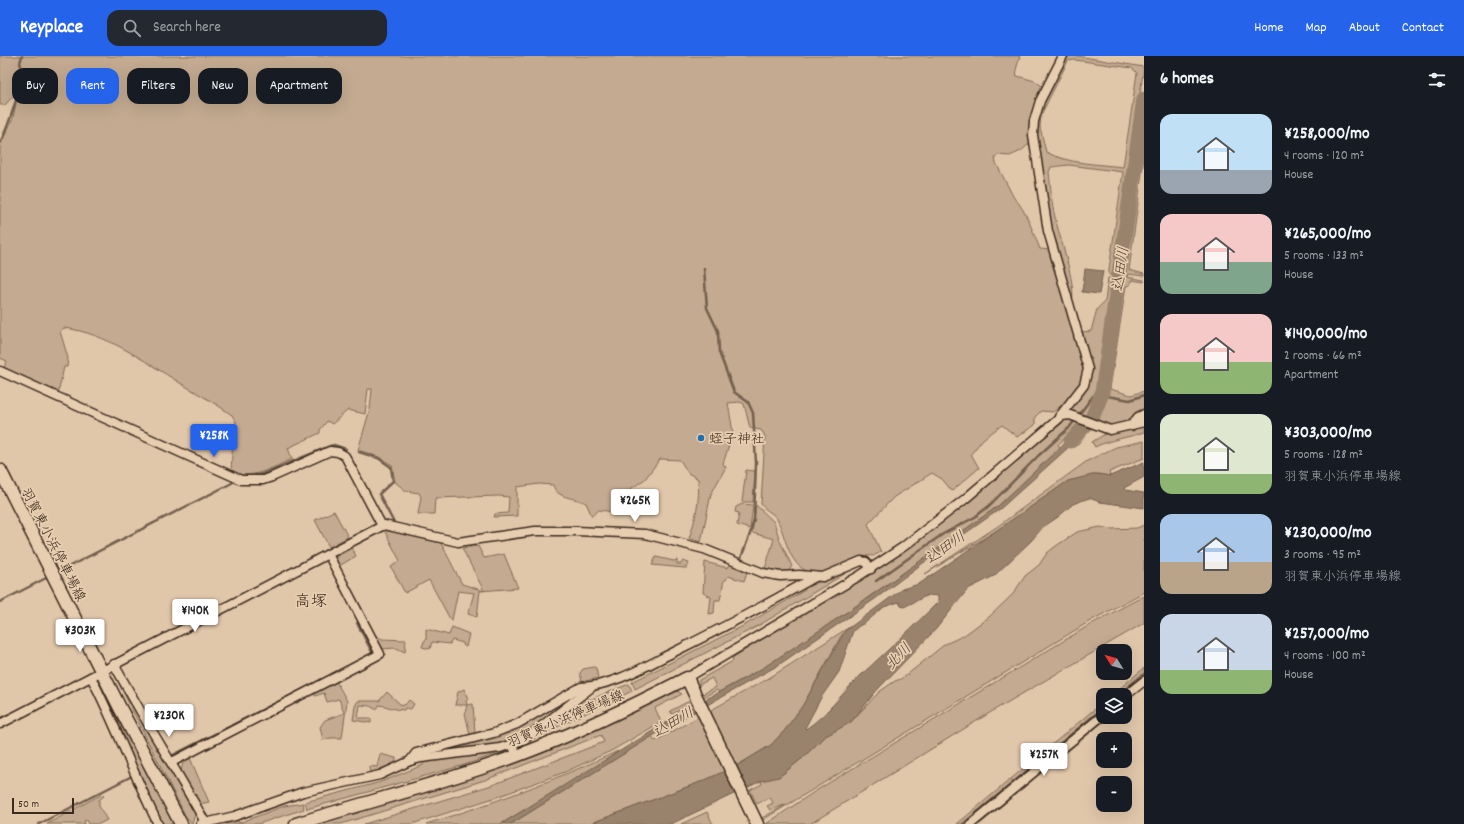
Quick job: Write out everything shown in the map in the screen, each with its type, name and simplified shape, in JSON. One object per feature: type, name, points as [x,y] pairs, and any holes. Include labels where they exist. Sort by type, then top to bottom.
[{"type":"main road","name":"羽賀東小浜停車場線","points":[[0,470],[181,824]]},
{"type":"main road","name":"羽賀東小浜停車場線","points":[[296,824],[464,774],[517,756],[689,683]]},
{"type":"main road","points":[[689,683],[756,821]]},
{"type":"street","points":[[689,683],[871,569],[942,518],[1059,418],[1084,385],[1088,370],[1048,231],[1036,161],[1033,128],[1040,101],[1063,56]]},
{"type":"street","points":[[0,371],[241,480],[268,478],[323,454],[338,452],[345,456],[382,526]]},
{"type":"street","points":[[1131,426],[1138,417],[1144,414]]},
{"type":"street","points":[[1059,418],[1070,415],[1110,430],[1144,422]]},
{"type":"street","points":[[0,724],[382,526],[458,542],[542,531],[576,530],[645,534],[704,549],[763,573],[780,576],[799,575],[823,577],[861,561],[866,562],[871,569]]},
{"type":"street","points":[[172,762],[380,654],[328,554]]},
{"type":"street","points":[[114,664],[133,700],[172,762],[203,823],[235,816],[303,792],[380,775],[421,758],[500,748],[525,739],[592,687],[627,675],[661,659],[747,616],[815,577]]},
{"type":"street","points":[[91,676],[107,708],[134,774],[158,824]]},
{"type":"street","points":[[1132,690],[1144,681]]},
{"type":"street","points":[[410,762],[416,753],[494,733],[518,724],[581,687],[592,687]]},
{"type":"street","points":[[971,824],[1096,721]]},
{"type":"street","points":[[512,744],[517,756]]},
{"type":"shaded area","points":[[0,56],[1020,56],[1016,70],[1017,76],[1035,81],[1042,86],[1037,99],[1029,144],[1021,151],[1010,156],[997,155],[995,158],[996,163],[1014,198],[1026,215],[1040,249],[1050,250],[1081,355],[1084,369],[1083,377],[1078,389],[1068,399],[1053,412],[1041,411],[1035,417],[1035,425],[1017,437],[1002,425],[983,439],[971,454],[979,468],[952,491],[942,479],[932,473],[894,497],[868,524],[881,552],[873,556],[860,558],[824,573],[811,572],[803,569],[796,563],[788,548],[777,518],[761,504],[765,436],[761,430],[750,428],[744,404],[740,402],[728,403],[733,432],[723,464],[726,467],[711,494],[701,542],[689,538],[697,509],[698,479],[688,473],[680,460],[660,459],[645,479],[622,495],[626,511],[621,516],[615,512],[599,510],[592,516],[586,503],[558,493],[553,485],[539,484],[517,487],[517,516],[494,517],[495,514],[508,513],[509,497],[499,496],[435,498],[434,514],[418,514],[421,497],[419,493],[406,491],[395,482],[392,465],[379,457],[358,450],[370,409],[372,389],[368,389],[365,414],[348,410],[332,424],[327,421],[320,430],[320,433],[288,448],[292,459],[262,472],[246,475],[238,474],[231,472],[233,437],[236,422],[232,415],[139,357],[110,342],[80,331],[64,328],[60,331],[68,358],[67,367],[64,367],[58,394],[3,370],[7,361],[0,358],[0,146],[13,118],[16,104],[58,104],[58,68],[12,68],[12,97],[5,105],[0,105]]},
{"type":"shaded area","points":[[1067,56],[1077,56],[1144,67],[1113,275],[1109,275],[1109,269],[1123,172],[1069,165],[1051,167],[1049,172],[1054,212],[1072,284],[1072,301],[1052,230],[1036,128],[1039,111]],"holes":[[[1075,60],[1132,68],[1137,73],[1123,167],[1074,161],[1046,152],[1040,127],[1041,115],[1068,61]]]},
{"type":"shaded area","points":[[1144,132],[1144,158],[1129,270],[1144,274],[1144,276],[1128,274],[1127,277],[1144,280],[1144,282],[1131,280],[1130,285],[1126,286],[1110,389],[1131,395],[1144,391],[1144,410],[1122,423],[1111,425],[1097,422],[1103,408],[1107,390]]},
{"type":"shaded area","points":[[1108,278],[1113,278],[1099,386],[1093,406],[1086,417],[1072,412],[1071,408],[1085,387],[1090,373],[1090,365],[1081,332],[1091,331],[1097,309],[1105,301]]},
{"type":"shaded area","points":[[1067,419],[1079,423],[1058,445],[1060,447],[1005,501],[814,635],[763,668],[719,692],[717,690],[672,714],[670,711],[716,687],[712,678],[699,685],[699,680],[733,661],[732,658],[905,550],[967,503],[1009,466]]},
{"type":"shaded area","points":[[1144,425],[1144,432],[1138,434],[1107,442],[1095,447],[1092,442],[1105,434]]},
{"type":"shaded area","points":[[1144,441],[1144,458],[1109,472],[1110,476],[1097,474],[1068,481],[1004,526],[925,574],[998,526],[1087,461],[1116,447]]},
{"type":"shaded area","points":[[746,470],[755,471],[753,502],[742,502]]},
{"type":"shaded area","points":[[742,504],[753,505],[750,529],[737,525],[739,513],[735,512],[736,507]]},
{"type":"shaded area","points":[[756,505],[774,522],[780,541],[792,566],[788,572],[781,573],[765,569],[774,539],[752,533]]},
{"type":"shaded area","points":[[334,511],[348,537],[329,547],[315,520]]},
{"type":"shaded area","points":[[1144,525],[1144,592],[1092,620],[761,821],[760,819],[787,804],[770,810],[767,806],[773,803],[770,797],[757,804],[750,790],[762,784],[761,781],[783,774],[805,756],[824,737],[851,722],[879,692],[895,681],[903,678],[945,644],[963,636],[989,617],[1013,594],[1025,576],[1039,565],[1047,553],[1056,546],[1077,532],[1100,527],[1111,529],[1137,528]]},
{"type":"shaded area","points":[[384,530],[441,543],[462,584],[483,591],[480,591],[477,617],[468,614],[474,593],[458,591],[452,620],[450,619],[429,580],[405,593],[391,567],[400,561]]},
{"type":"shaded area","points":[[478,546],[484,558],[504,554],[518,588],[484,591],[462,548]]},
{"type":"shaded area","points":[[352,548],[356,556],[339,566],[334,558]]},
{"type":"shaded area","points":[[656,557],[674,561],[677,560],[677,564],[681,564],[683,561],[689,563],[687,568],[652,565]]},
{"type":"shaded area","points":[[730,561],[752,571],[751,573],[747,572],[744,581],[728,576],[726,580],[724,580],[720,600],[715,600],[714,613],[709,614],[711,597],[703,593],[705,562],[728,568]]},
{"type":"shaded area","points":[[856,567],[758,626],[635,689],[632,682],[745,625],[805,590],[804,588]]},
{"type":"shaded area","points":[[1144,596],[1144,623],[1108,644],[1096,644],[1096,651],[996,709],[810,824],[766,824],[817,790],[1093,623]]},
{"type":"shaded area","points":[[851,626],[841,636],[803,705],[785,730],[771,745],[738,765],[703,781],[589,824],[511,824],[652,736],[655,741],[769,678]]},
{"type":"shaded area","points":[[452,627],[469,634],[466,647],[463,643],[452,640],[450,644],[432,642],[430,649],[422,647],[424,641],[426,640],[426,629],[449,635]]},
{"type":"shaded area","points":[[375,635],[382,639],[406,640],[405,652],[396,648],[381,649]]},
{"type":"shaded area","points":[[596,668],[598,678],[582,682],[580,673],[583,669]]},
{"type":"shaded area","points":[[1144,668],[1144,677],[1131,688],[1120,688],[1130,680],[1132,680],[1132,678]]},
{"type":"shaded area","points":[[114,674],[195,814],[192,824],[185,815]]},
{"type":"shaded area","points":[[104,681],[174,821],[173,824],[162,824],[100,683]]},
{"type":"shaded area","points":[[336,681],[347,701],[342,738],[323,740],[320,727],[325,720],[344,713],[339,699],[327,702],[324,693],[315,696],[313,693]]},
{"type":"shaded area","points":[[629,684],[632,691],[526,742],[587,696],[589,700]]},
{"type":"shaded area","points":[[464,689],[468,699],[466,700],[467,705],[455,705],[458,692]]},
{"type":"shaded area","points":[[581,691],[523,736],[501,744],[422,755],[495,737],[519,728]]},
{"type":"shaded area","points":[[677,691],[682,694],[655,708],[661,722],[613,750],[565,772],[497,797],[412,824],[364,824],[492,785],[604,742],[601,735],[485,780],[341,824],[314,824],[597,728]]},
{"type":"shaded area","points":[[387,692],[400,704],[405,705],[409,700],[414,704],[411,709],[405,708],[404,710],[379,705],[377,709],[375,709],[370,706],[360,705],[358,718],[371,718],[371,723],[353,720],[355,706],[358,701],[379,701]]},
{"type":"shaded area","points":[[473,704],[475,733],[470,735],[465,713],[467,705]]},
{"type":"shaded area","points":[[1096,708],[1096,717],[967,824],[957,824]]},
{"type":"shaded area","points":[[1096,724],[1101,724],[980,824],[976,824]]},
{"type":"shaded area","points":[[618,751],[604,762],[501,824],[426,824],[523,791]]},
{"type":"shaded area","points":[[502,752],[464,765],[307,809],[305,802],[381,782],[423,765],[423,762]]},
{"type":"shaded area","points":[[380,754],[396,758],[396,764],[370,773],[369,766],[377,767]]},
{"type":"shaded area","points":[[190,758],[209,802],[199,804],[181,770],[183,763]]},
{"type":"shaded area","points":[[102,794],[104,796],[99,800],[99,806],[107,820],[99,824],[89,824],[87,820],[84,821],[85,824],[47,824]]},
{"type":"shaded area","points":[[303,803],[304,809],[258,824],[225,824],[238,821],[239,823],[284,806]]},
{"type":"shaded area","points":[[707,812],[713,824],[681,824]]},
{"type":"water","points":[[1085,269],[1103,271],[1099,294],[1082,292]]},
{"type":"water","points":[[1081,425],[1090,428],[1000,509],[875,599],[777,666],[664,729],[511,824],[501,824],[690,708],[763,668],[862,602],[998,506],[1069,439]]},
{"type":"water","name":"北川","points":[[1144,462],[1144,477],[1124,488],[1125,490],[1144,493],[1144,508],[1100,502],[1089,498],[1073,504],[1043,527],[1031,541],[994,576],[968,589],[936,629],[878,689],[851,722],[824,737],[805,756],[779,777],[761,781],[671,824],[589,824],[703,781],[738,765],[771,745],[785,730],[803,705],[845,631],[902,589],[919,584],[1068,481],[1097,474],[1110,476]],"holes":[[[928,595],[938,596],[938,602],[861,675],[821,717],[806,729],[805,728],[822,696],[839,672],[853,631],[884,607],[899,602],[901,606],[904,607]]]},
{"type":"waterway","points":[[0,143],[19,90],[21,79],[20,63],[22,56]]},
{"type":"waterway","name":"込田川","points":[[1071,441],[1092,418],[1102,393],[1144,99]]},
{"type":"waterway","points":[[704,269],[707,308],[718,331],[719,352],[734,392],[748,402],[753,413],[756,463],[754,519],[741,558]]},
{"type":"waterway","points":[[876,581],[943,534],[975,517],[989,506],[1038,456],[1069,428],[1093,396],[1107,396],[1130,400],[1144,395]]},
{"type":"waterway","points":[[253,476],[262,474],[330,446],[334,445],[346,449]]},
{"type":"waterway","points":[[359,452],[378,458],[391,467],[393,481],[379,494],[394,523]]},
{"type":"waterway","points":[[62,570],[232,483]]},
{"type":"waterway","points":[[0,602],[48,577]]},
{"type":"waterway","points":[[357,623],[373,654],[370,655]]},
{"type":"waterway","points":[[1127,688],[1144,674]]},
{"type":"waterway","points":[[173,755],[325,678]]},
{"type":"waterway","points":[[963,824],[1096,714]]},
{"type":"waterway","points":[[39,824],[130,777]]},
{"type":"place","name":"蛭子神社","points":[[701,438]]},
{"type":"district","name":"高塚","points":[[311,600]]}]
